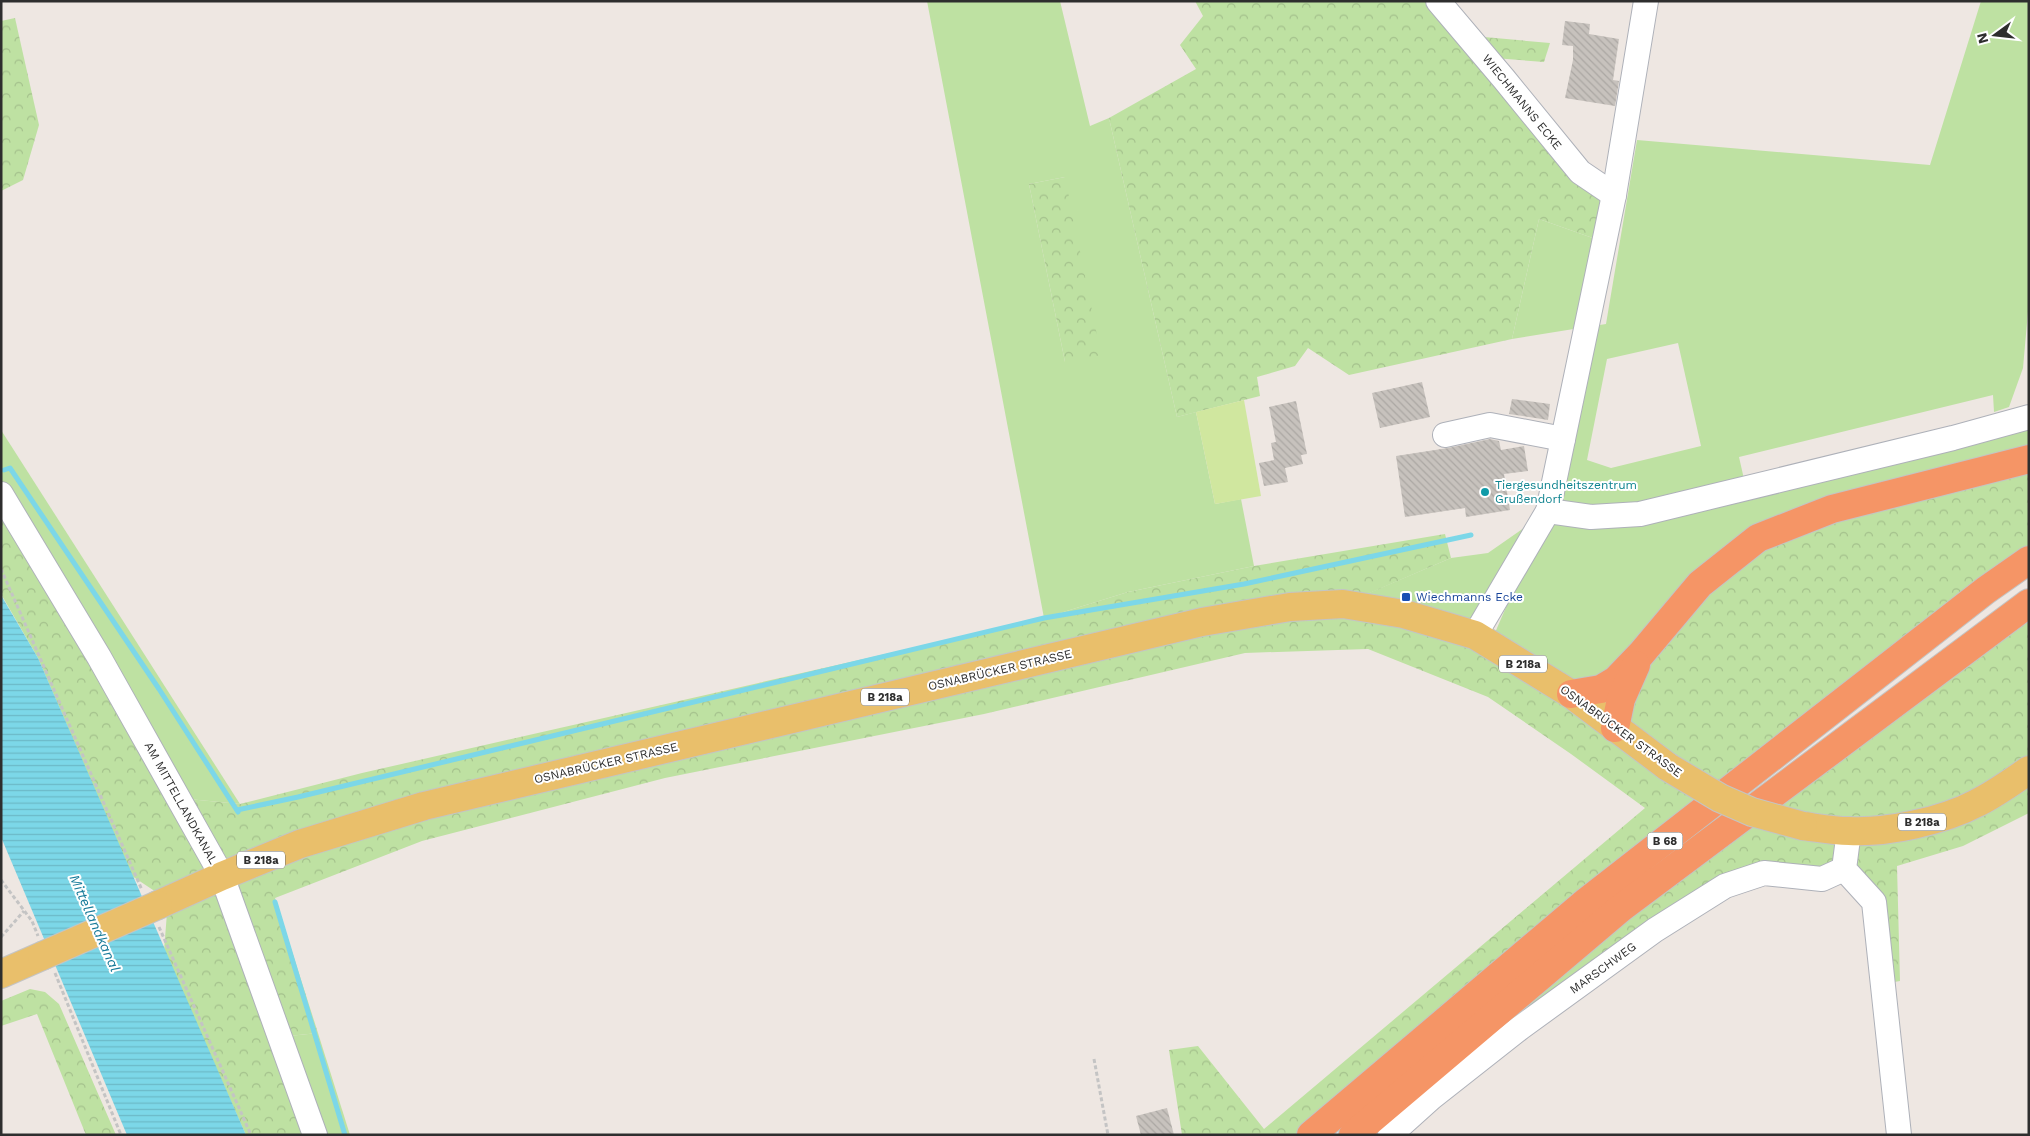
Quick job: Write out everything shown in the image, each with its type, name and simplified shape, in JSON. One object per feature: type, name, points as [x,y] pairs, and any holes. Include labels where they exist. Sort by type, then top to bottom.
[{"type":"highway","points":[[1571,694],[1601,689],[1616,680],[1641,654],[1700,584],[1758,538],[1832,509],[2029,459]]},
{"type":"highway","name":"B 68","points":[[1310,1135],[1587,902],[1986,590],[2029,560]]},
{"type":"highway","name":"B 68","points":[[1353,1135],[1620,908],[2029,603]]},
{"type":"highway","points":[[1615,728],[1621,699],[1641,654]]},
{"type":"main road","name":"OSNABRÜCKER STRASSE","points":[[1,974],[222,876],[300,844],[424,806],[1202,622],[1290,607],[1343,604],[1404,614],[1475,635],[1571,694],[1668,767],[1720,798],[1752,812],[1803,826],[1849,832]]},
{"type":"main road","name":"B 218a","points":[[1849,832],[1890,829],[1928,821],[1975,804],[2007,786],[2029,770]]},
{"type":"street","name":"WIECHMANNS ECKE","points":[[1438,1],[1580,172],[1614,195]]},
{"type":"street","points":[[1475,635],[1548,511],[1614,195],[1646,1]]},
{"type":"street","points":[[1548,511],[1592,517],[1640,514],[1954,438],[2029,417]]},
{"type":"street","points":[[1445,435],[1490,425],[1563,439]]},
{"type":"street","name":"AM MITTELLANDKANAL","points":[[1,494],[99,657],[222,876],[315,1135]]},
{"type":"street","points":[[1849,832],[1844,869],[1874,902],[1899,1135]]},
{"type":"street","name":"MARSCHWEG","points":[[1390,1135],[1431,1098],[1520,1028],[1655,930],[1724,886],[1764,873],[1822,879],[1844,869]]},
{"type":"path","points":[[1,569],[153,907],[251,1135]]},
{"type":"path","points":[[1,880],[32,922],[121,1135]]},
{"type":"path","points":[[1,937],[24,911]]},
{"type":"path","points":[[1094,1059],[1108,1135]]},
{"type":"green space","points":[[927,1],[1060,1],[1090,126],[1109,118],[1177,417],[1196,412],[1215,504],[1241,499],[1254,566],[1128,592],[1044,618]],"holes":[[[1065,177],[1065,362],[1029,184]]]},
{"type":"green space","points":[[1195,1],[1438,1],[1614,195],[1604,242],[1539,219],[1512,339],[1349,375],[1308,348],[1295,366],[1257,377],[1260,396],[1177,417],[1109,118],[1196,69],[1180,45],[1203,16]]},
{"type":"green space","points":[[1981,1],[2029,1],[2029,300],[2023,368],[2009,407],[1994,412],[1993,395],[1739,457],[1746,488],[2029,415],[2029,454],[1606,679],[1575,683],[1494,635],[1545,517],[1475,635],[1343,604],[1451,558],[1488,553],[1548,511],[1586,327],[1512,339],[1539,219],[1604,242],[1587,327],[1606,324],[1637,140],[1930,165]],"holes":[[[1678,343],[1701,446],[1611,468],[1587,460],[1607,359]]]},
{"type":"green space","points":[[15,18],[39,125],[23,180],[1,191],[1,21]]},
{"type":"green space","points":[[1484,37],[1550,43],[1544,62],[1494,58]]},
{"type":"green space","points":[[1065,177],[1101,355],[1065,362],[1029,184]]},
{"type":"green space","points":[[1244,400],[1261,496],[1215,504],[1196,412]]},
{"type":"green space","points":[[1,430],[240,804],[178,798],[1,494]]},
{"type":"green space","points":[[2029,464],[2029,560],[1311,1135],[1182,1135],[1169,1050],[1198,1046],[1264,1129],[1645,808],[1488,697],[1368,649],[1245,653],[984,714],[665,778],[422,841],[275,898],[318,1033],[279,1037],[315,1135],[246,1135],[164,951],[168,900],[132,876],[38,658],[1,594],[1,494],[178,798],[240,804],[362,773],[1044,618],[1128,592],[1254,566],[1445,534],[1451,558],[1344,604],[1475,635],[1622,725],[1632,686],[1669,627],[1760,545]]},
{"type":"green space","points":[[2029,603],[2029,813],[1963,846],[1897,866],[1900,981],[1883,984],[1874,903],[1845,869],[1724,886],[1390,1135],[1353,1135]]},
{"type":"green space","points":[[30,989],[45,992],[59,1004],[116,1135],[86,1135],[37,1014],[1,1026],[1,1001]]},
{"type":"green space","points":[[318,1033],[350,1135],[315,1135],[279,1037]]},
{"type":"water","name":"Mittellandkanal","points":[[1,595],[38,658],[246,1135],[127,1135],[1,837]]},
{"type":"building","points":[[1565,21],[1590,24],[1589,34],[1619,39],[1613,80],[1619,81],[1615,106],[1565,98],[1573,60],[1573,46],[1562,45]]},
{"type":"building","points":[[1422,382],[1430,417],[1380,428],[1372,393]]},
{"type":"building","points":[[1512,399],[1550,404],[1548,420],[1509,414]]},
{"type":"building","points":[[1296,401],[1307,454],[1301,455],[1303,464],[1285,468],[1288,482],[1264,486],[1259,463],[1274,460],[1271,443],[1276,442],[1269,407]]},
{"type":"building","points":[[1490,439],[1499,441],[1501,450],[1524,446],[1528,471],[1504,474],[1510,510],[1466,517],[1465,508],[1405,517],[1396,456]]},
{"type":"building","points":[[1167,1108],[1174,1135],[1141,1135],[1136,1116]]},
{"type":"waterway","points":[[4,470],[10,468],[159,689],[238,812]]},
{"type":"waterway","points":[[237,810],[1044,618],[1244,584],[1471,535]]},
{"type":"waterway","points":[[275,902],[345,1135]]},
{"type":"place","name":"Tiergesundheitszentrum Grußendorf","points":[[1485,492]]},
{"type":"place","name":"Wiechmanns Ecke","points":[[1406,597]]}]
